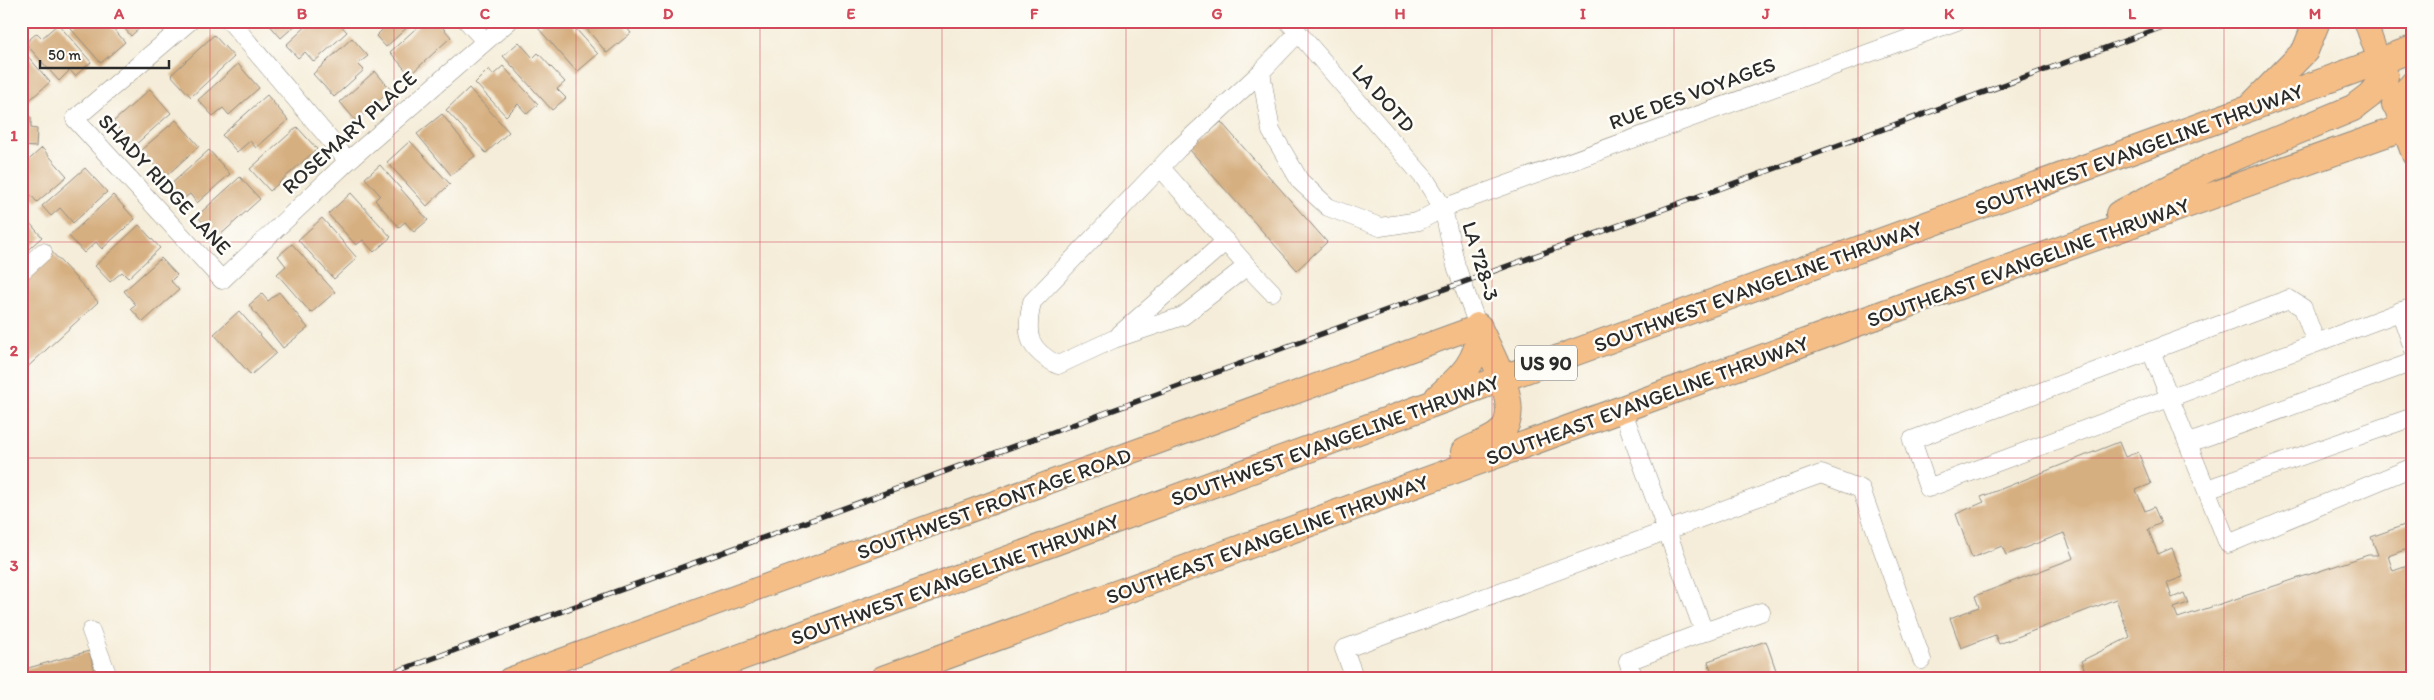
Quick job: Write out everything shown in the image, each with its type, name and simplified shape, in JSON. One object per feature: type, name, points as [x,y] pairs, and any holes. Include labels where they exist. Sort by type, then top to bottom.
[{"type":"highway","points":[[2247,110],[2305,51],[2317,21]]},
{"type":"highway","name":"SOUTHWEST EVANGELINE THRUWAY","points":[[681,679],[1429,405],[2247,110],[2383,69],[2413,49]]},
{"type":"highway","points":[[2027,262],[2209,168],[2353,108],[2370,95],[2383,69]]},
{"type":"highway","points":[[2395,104],[2413,84]]},
{"type":"highway","name":"SOUTHEAST EVANGELINE THRUWAY","points":[[883,679],[2027,262],[2408,126]]},
{"type":"highway","points":[[1436,478],[1466,451],[1492,440],[1506,425],[1510,405],[1478,326]]},
{"type":"highway","points":[[1429,405],[1455,382],[1474,359],[1480,340],[1478,326]]},
{"type":"main road","points":[[2365,21],[2395,104],[2408,126],[2413,156]]},
{"type":"main road","name":"SOUTHWEST FRONTAGE ROAD","points":[[509,679],[1478,326]]},
{"type":"street","name":"SHADY RIDGE LANE","points":[[190,21],[75,119],[222,280]]},
{"type":"street","points":[[230,21],[348,160]]},
{"type":"street","points":[[467,21],[485,41]]},
{"type":"street","name":"ROSEMARY PLACE","points":[[222,280],[348,160],[508,21]]},
{"type":"street","name":"RUE DES VOYAGES","points":[[1261,72],[1271,131],[1300,181],[1328,207],[1380,227],[1419,221],[1443,208],[1945,23]]},
{"type":"street","points":[[1247,266],[1183,316],[1114,339],[1058,365],[1041,356],[1029,340],[1028,321],[1032,302],[1161,168],[1261,72],[1293,27]]},
{"type":"street","name":"LA DOTD","points":[[1293,27],[1425,179],[1443,208]]},
{"type":"street","points":[[1161,168],[1272,292]]},
{"type":"street","name":"LA 728-3","points":[[1443,208],[1456,266],[1478,326]]},
{"type":"street","points":[[1114,339],[1226,241]]},
{"type":"street","points":[[21,272],[43,252]]},
{"type":"street","points":[[2316,343],[2303,308],[2290,299],[1912,440],[1928,488],[2316,343],[2406,309],[2413,348]]},
{"type":"street","points":[[2151,350],[2228,544],[2413,467]]},
{"type":"street","points":[[2189,443],[2413,362]]},
{"type":"street","points":[[1622,409],[1704,632]]},
{"type":"street","points":[[2207,489],[2413,417]]},
{"type":"street","points":[[1355,679],[1344,649],[1821,474],[1861,490],[1922,660]]},
{"type":"street","points":[[1634,679],[1628,661],[1761,612]]},
{"type":"street","points":[[91,631],[108,679]]},
{"type":"building","points":[[79,21],[107,21],[125,42],[101,63],[71,29]]},
{"type":"building","points":[[118,21],[147,21],[131,36]]},
{"type":"building","points":[[266,21],[300,21],[281,38]]},
{"type":"building","points":[[312,21],[337,21],[347,32],[314,62],[305,52],[298,58],[286,45]]},
{"type":"building","points":[[380,21],[414,21],[386,47],[376,36],[385,27]]},
{"type":"building","points":[[424,21],[437,21],[451,37],[410,75],[390,52]]},
{"type":"building","points":[[546,21],[569,21],[598,54],[577,72],[538,28]]},
{"type":"building","points":[[580,21],[621,21],[631,33],[607,53]]},
{"type":"building","points":[[58,24],[91,62],[75,76],[70,70],[59,81],[25,43],[37,33],[42,38]]},
{"type":"building","points":[[214,35],[234,57],[191,97],[171,75]]},
{"type":"building","points":[[352,38],[368,56],[358,64],[364,70],[334,97],[313,74]]},
{"type":"building","points":[[519,42],[533,58],[538,53],[565,82],[557,89],[566,98],[552,110],[503,56]]},
{"type":"building","points":[[25,53],[50,82],[23,106],[21,57]]},
{"type":"building","points":[[238,64],[259,88],[229,115],[223,108],[213,116],[198,100]]},
{"type":"building","points":[[503,66],[538,104],[527,114],[518,104],[506,116],[475,83],[489,69],[493,75]]},
{"type":"building","points":[[375,71],[391,90],[356,121],[340,102]]},
{"type":"building","points":[[469,88],[509,132],[486,153],[446,110]]},
{"type":"building","points":[[150,89],[171,113],[134,146],[113,122]]},
{"type":"building","points":[[267,95],[288,120],[256,148],[250,141],[237,152],[222,135]]},
{"type":"building","points":[[442,114],[475,156],[451,175],[417,134]]},
{"type":"building","points":[[21,117],[31,117],[31,128],[37,129],[36,147],[21,146]]},
{"type":"building","points":[[176,120],[199,146],[165,177],[141,150]]},
{"type":"building","points":[[1221,122],[1327,242],[1297,270],[1189,149]]},
{"type":"building","points":[[297,127],[317,149],[270,191],[250,169]]},
{"type":"building","points":[[410,141],[450,184],[427,206],[387,162]]},
{"type":"building","points":[[42,148],[67,176],[37,202],[21,184],[21,167]]},
{"type":"building","points":[[209,150],[230,174],[197,203],[190,194],[182,200],[169,186]]},
{"type":"building","points":[[380,165],[428,220],[414,232],[405,222],[399,227],[375,200],[380,195],[365,178]]},
{"type":"building","points":[[85,168],[107,192],[73,223],[60,208],[51,216],[42,206]]},
{"type":"building","points":[[240,177],[260,199],[217,238],[197,216]]},
{"type":"building","points":[[351,193],[391,237],[374,252],[363,240],[356,245],[328,214]]},
{"type":"building","points":[[113,195],[135,219],[102,249],[96,242],[84,253],[69,236]]},
{"type":"building","points":[[21,213],[42,237],[21,256]]},
{"type":"building","points":[[322,218],[357,258],[334,279],[298,240]]},
{"type":"building","points":[[139,225],[160,248],[128,278],[122,272],[110,282],[95,266]]},
{"type":"building","points":[[292,244],[335,292],[311,313],[277,274],[286,266],[278,256]]},
{"type":"building","points":[[51,251],[98,302],[21,373],[21,278]]},
{"type":"building","points":[[161,258],[177,275],[171,281],[179,290],[143,322],[131,309],[136,305],[124,291]]},
{"type":"building","points":[[279,292],[308,328],[283,348],[249,305],[262,294],[268,301]]},
{"type":"building","points":[[239,311],[276,353],[251,375],[214,334]]},
{"type":"building","points":[[2119,442],[2125,457],[2138,452],[2151,484],[2136,490],[2145,511],[2154,507],[2161,523],[2148,529],[2158,554],[2172,548],[2183,577],[2167,583],[2172,598],[2184,593],[2188,603],[2174,608],[2178,618],[2368,555],[2378,555],[2371,537],[2413,522],[2413,547],[2388,556],[2393,571],[2413,564],[2413,645],[2410,646],[2413,654],[2413,679],[2088,679],[2081,661],[2130,637],[2116,599],[1999,644],[1995,635],[1961,648],[1950,618],[1979,607],[1975,596],[2074,558],[2064,533],[2006,555],[2002,546],[1972,558],[1956,514],[1984,502],[1981,497]]},
{"type":"building","points":[[1766,641],[1779,679],[1714,679],[1708,661]]},
{"type":"building","points":[[89,651],[97,679],[21,679],[21,670]]},
{"type":"railway","points":[[376,679],[2179,21]]}]
